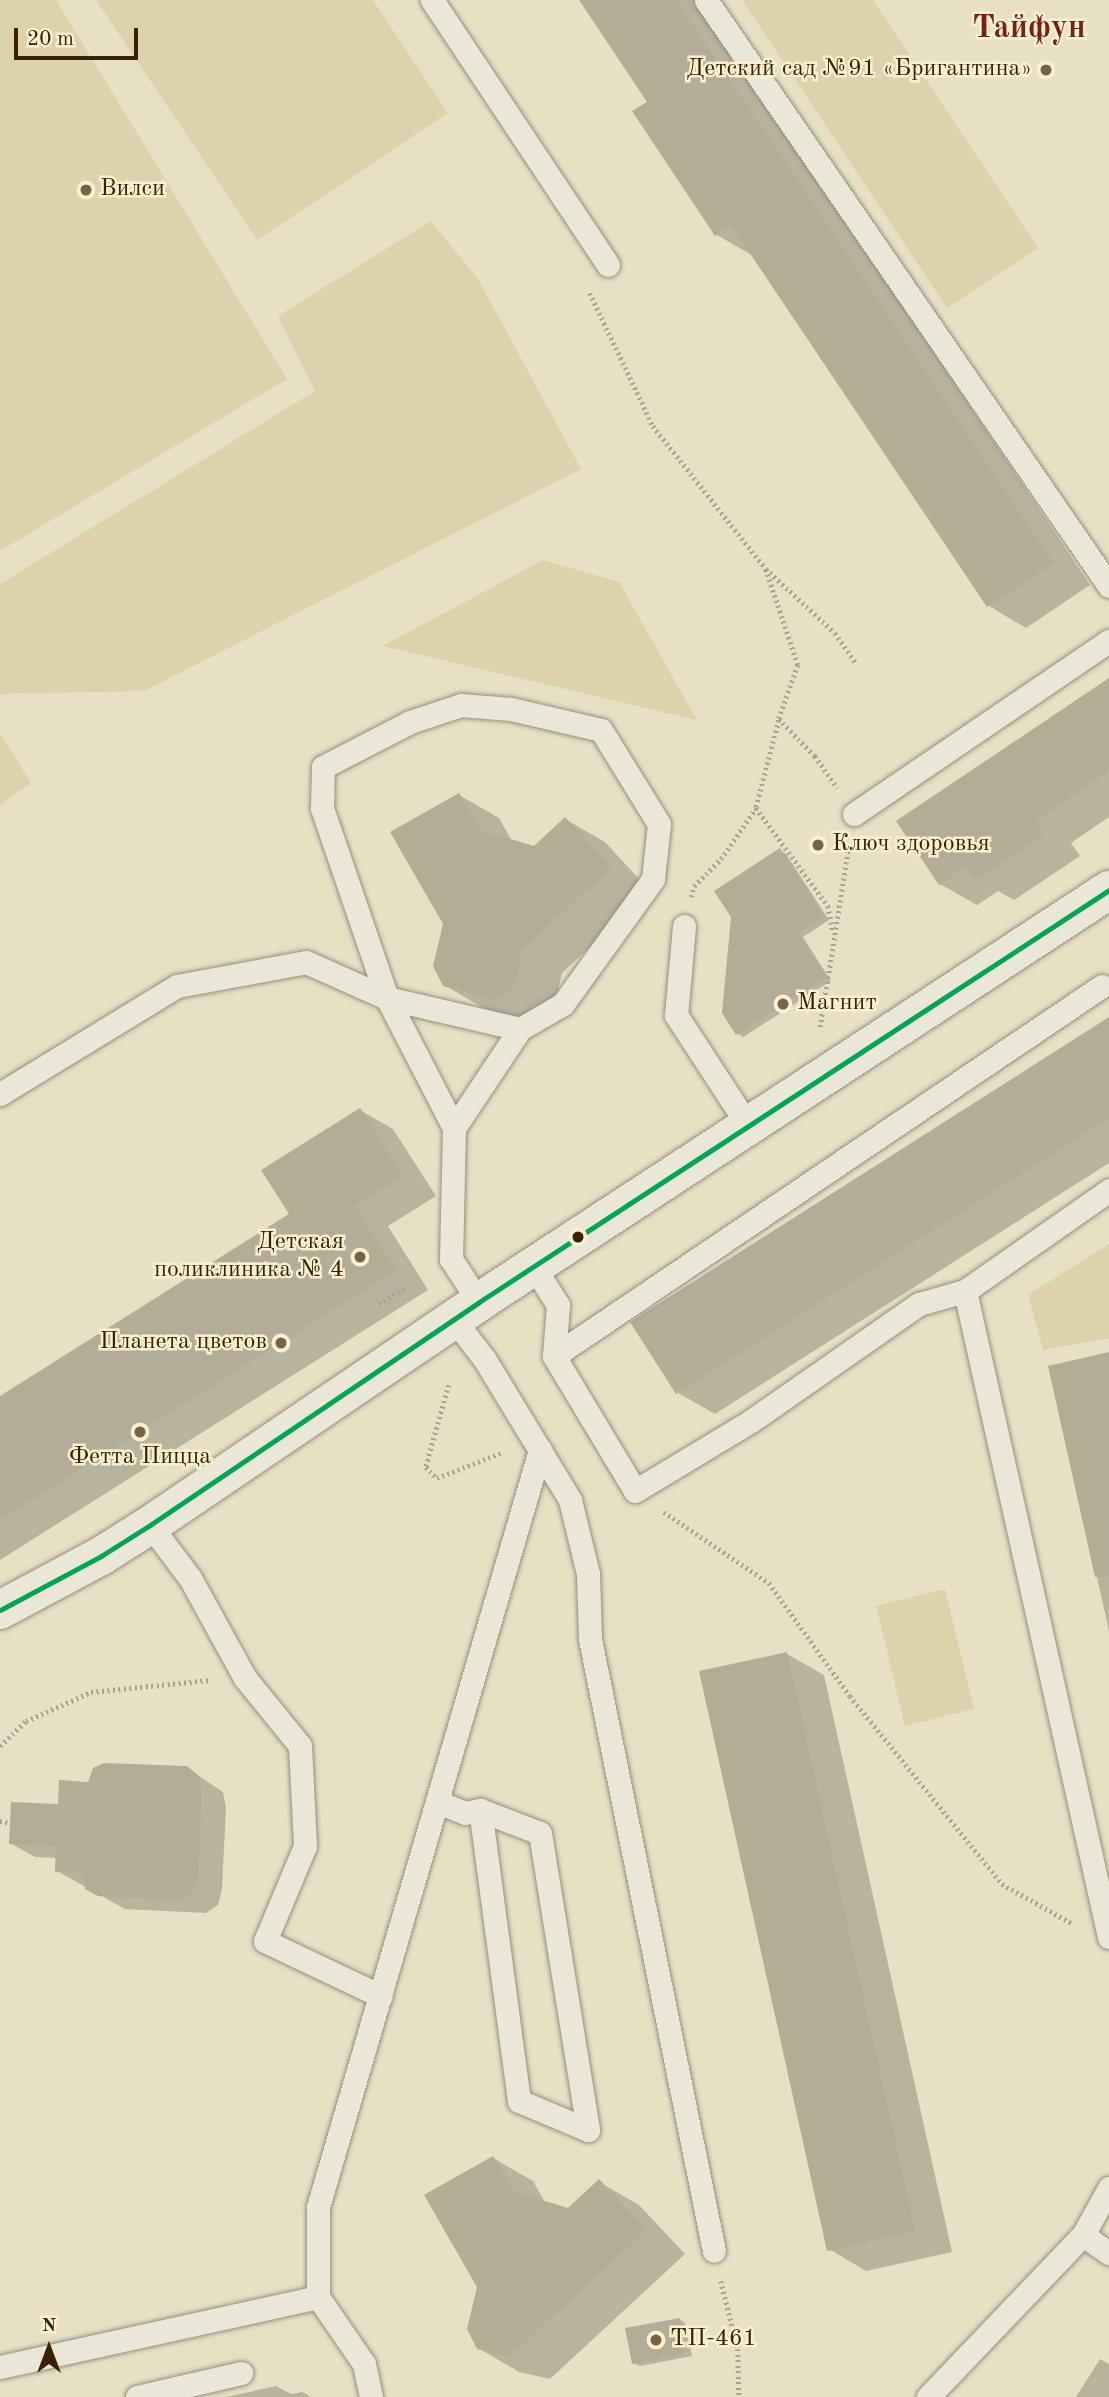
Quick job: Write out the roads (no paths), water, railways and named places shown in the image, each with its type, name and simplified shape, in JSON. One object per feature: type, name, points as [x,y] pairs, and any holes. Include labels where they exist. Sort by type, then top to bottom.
[{"type":"street","points":[[0,1610],[102,1556],[150,1525],[467,1311],[1109,890]]},
{"type":"lane","points":[[432,0],[608,265]]},
{"type":"lane","points":[[706,0],[1109,586]]},
{"type":"lane","points":[[854,814],[1109,641]]},
{"type":"lane","points":[[454,1128],[520,1029],[563,1004],[653,879],[660,824],[601,730],[511,709],[461,705],[410,722],[323,767],[322,807],[387,998],[454,1128],[451,1259],[467,1311],[485,1360],[570,1500],[588,1574],[590,1639],[714,2251]]},
{"type":"lane","points":[[684,926],[676,1015],[749,1127]]},
{"type":"lane","points":[[0,1094],[177,986],[306,962],[387,998],[520,1029]]},
{"type":"lane","points":[[554,1356],[1102,986]]},
{"type":"lane","points":[[534,1267],[558,1305],[554,1356],[635,1491],[751,1421],[919,1304],[965,1291],[1109,1190]]},
{"type":"lane","points":[[965,1291],[1109,1937]]},
{"type":"lane","points":[[371,2397],[364,2364],[318,2297],[318,2207],[438,1802],[537,1445]]},
{"type":"lane","points":[[150,1525],[190,1578],[245,1678],[300,1746],[305,1846],[265,1941],[382,1996]]},
{"type":"lane","points":[[438,1802],[466,1813],[480,1810],[540,1833],[588,2130],[519,2101],[480,1810]]},
{"type":"lane","points":[[928,2397],[1083,2235],[1109,2188]]},
{"type":"lane","points":[[1083,2235],[1109,2253]]},
{"type":"lane","points":[[0,2367],[318,2297]]},
{"type":"lane","points":[[137,2397],[241,2373]]},
{"type":"place","name":"Детский сад №91 «Бригантина»","points":[[1046,70]]},
{"type":"place","name":"Вилси","points":[[86,190]]},
{"type":"place","name":"Ключ здоровья","points":[[818,845]]},
{"type":"place","name":"Магнит","points":[[783,1004]]},
{"type":"place","name":"Детская поликлиника № 4","points":[[360,1257]]},
{"type":"place","name":"Планета цветов","points":[[281,1343]]},
{"type":"place","name":"Фетта Пицца","points":[[140,1432]]},
{"type":"place","name":"ТП-461","points":[[656,2340]]},
{"type":"district","name":"Тайфун","points":[[1029,29]]}]
